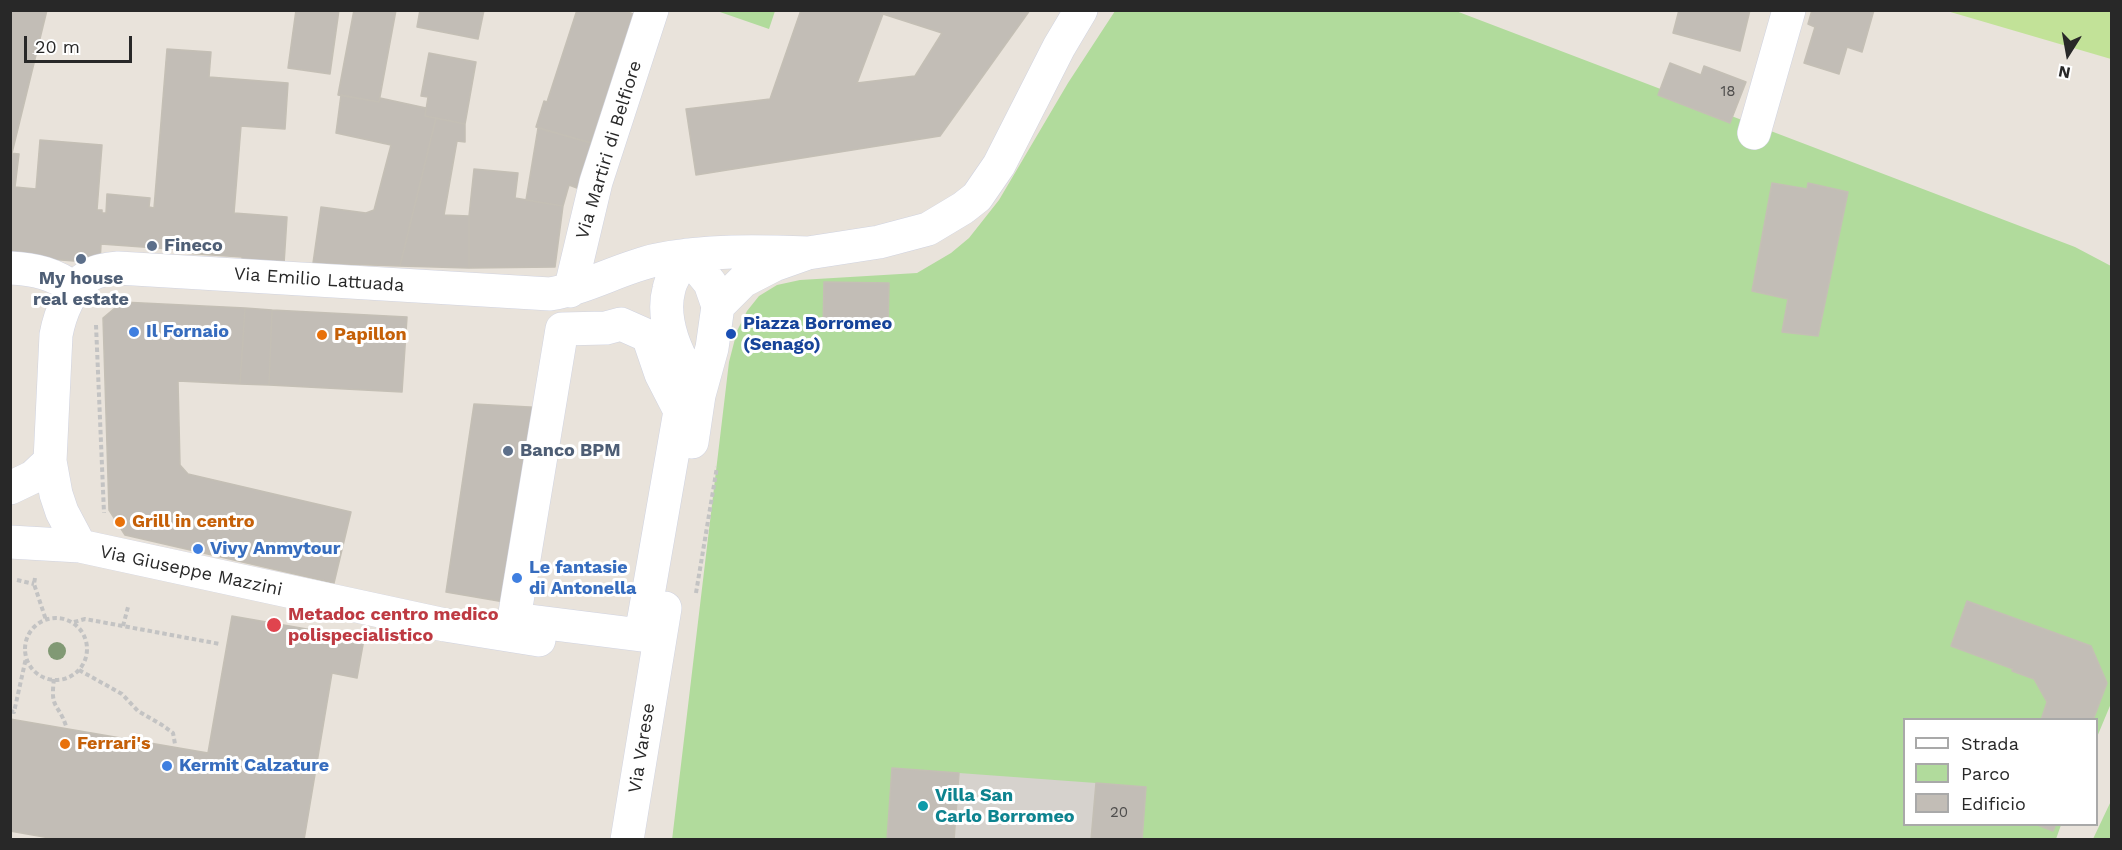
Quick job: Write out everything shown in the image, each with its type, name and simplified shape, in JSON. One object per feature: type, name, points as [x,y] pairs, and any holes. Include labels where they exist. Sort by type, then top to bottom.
[{"type":"street","name":"Via Martiri di Belfiore","points":[[570,291],[596,182],[652,10]]},
{"type":"street","points":[[699,395],[680,358],[667,321],[669,288],[687,255],[710,283],[718,306],[743,281],[774,265],[808,253],[879,242],[928,229],[963,208],[977,197],[999,165],[1059,47],[1081,10]]},
{"type":"street","points":[[1754,133],[1790,10]]},
{"type":"street","name":"Via Emilio Lattuada","points":[[75,289],[89,275],[118,268],[550,294],[570,291],[654,261],[687,255],[738,251],[808,253]]},
{"type":"street","points":[[10,268],[31,269],[48,274],[63,280],[75,289],[59,320],[56,335],[50,461],[62,512],[80,546]]},
{"type":"street","name":"Via Varese","points":[[627,840],[699,395],[712,348],[718,306]]},
{"type":"street","points":[[621,324],[648,336],[661,374],[680,411],[641,635],[514,619],[548,408],[562,329],[621,324]]},
{"type":"street","points":[[10,489],[33,477],[50,461]]},
{"type":"street","name":"Via Giuseppe Mazzini","points":[[10,542],[80,546],[445,625],[613,652],[657,656]]},
{"type":"path","points":[[96,317],[104,525]]},
{"type":"path","points":[[696,594],[717,465]]},
{"type":"path","points":[[36,573],[34,584],[46,620]]},
{"type":"path","points":[[10,579],[34,584]]},
{"type":"path","points":[[123,626],[128,607]]},
{"type":"path","points":[[10,711],[15,712],[26,658],[25,645],[30,632],[39,623],[50,618],[63,618],[73,622],[86,638],[88,649],[86,659],[79,670],[69,677],[54,680],[43,677],[32,669],[26,658]]},
{"type":"path","points":[[73,622],[86,619],[220,644]]},
{"type":"path","points":[[79,670],[122,694],[138,711],[162,724],[173,733],[176,744]]},
{"type":"path","points":[[54,680],[53,703],[63,716],[66,726]]},
{"type":"green space","points":[[775,10],[769,29],[717,11]]},
{"type":"green space","points":[[1115,11],[1456,11],[2075,247],[2111,266],[2112,701],[2098,735],[2098,718],[1903,718],[1903,826],[2061,826],[2056,839],[672,840],[729,362],[737,331],[747,311],[759,296],[777,285],[800,280],[917,273],[951,253],[969,238],[999,200],[1068,83]]},
{"type":"green space","points":[[1947,11],[2111,11],[2111,59]]},
{"type":"green space","points":[[2111,801],[2111,839],[2093,839]]},
{"type":"shaded area","points":[[959,773],[1096,783],[1091,839],[954,840]]},
{"type":"building","points":[[10,10],[47,10],[12,153],[10,153]]},
{"type":"building","points":[[296,10],[339,10],[330,74],[288,68]]},
{"type":"building","points":[[354,10],[396,10],[379,102],[338,95]]},
{"type":"building","points":[[420,10],[484,10],[478,39],[417,27]]},
{"type":"building","points":[[577,10],[623,10],[633,14],[591,143],[536,127],[544,101],[547,102]]},
{"type":"building","points":[[801,10],[1030,10],[940,136],[696,175],[686,109],[770,99]],"holes":[[[883,14],[942,33],[915,76],[857,83]]]},
{"type":"building","points":[[1679,10],[1750,10],[1740,51],[1673,33]]},
{"type":"building","points":[[1812,10],[1874,10],[1862,52],[1847,47],[1839,74],[1804,63],[1815,27],[1808,24]]},
{"type":"building","points":[[167,49],[211,52],[209,77],[288,83],[285,129],[241,126],[234,213],[287,217],[284,264],[242,260],[242,257],[183,253],[184,250],[101,244],[100,263],[10,256],[10,153],[19,154],[15,187],[36,189],[40,140],[102,145],[97,210],[102,210],[102,213],[106,213],[107,194],[150,198],[149,207],[154,208]]},
{"type":"building","points":[[429,53],[476,62],[465,124],[425,116],[428,97],[421,96]]},
{"type":"building","points":[[1670,63],[1701,75],[1704,66],[1746,82],[1730,123],[1658,95]]},
{"type":"building","points":[[341,95],[379,102],[380,98],[426,108],[425,116],[436,118],[400,266],[313,263],[321,207],[366,213],[374,210],[391,145],[336,133]]},
{"type":"building","points":[[436,118],[465,124],[465,142],[457,141],[444,215],[469,216],[469,268],[400,266]]},
{"type":"building","points":[[538,128],[591,143],[577,188],[569,185],[563,206],[526,200]]},
{"type":"building","points":[[474,169],[518,173],[515,198],[563,206],[555,267],[469,268],[469,216]]},
{"type":"building","points":[[1772,183],[1807,189],[1808,183],[1848,192],[1818,336],[1782,332],[1788,299],[1752,291]]},
{"type":"building","points":[[824,282],[889,283],[888,330],[823,328]]},
{"type":"building","points":[[122,302],[245,308],[240,384],[178,381],[180,465],[188,474],[351,512],[334,583],[125,535],[109,510],[103,318]]},
{"type":"building","points":[[245,308],[272,310],[269,385],[240,384]]},
{"type":"building","points":[[272,310],[407,317],[402,392],[269,385]]},
{"type":"building","points":[[474,404],[548,408],[516,604],[446,592]]},
{"type":"building","points":[[1967,601],[2091,646],[2107,683],[2094,718],[2042,718],[2047,702],[2034,679],[1951,646]]},
{"type":"building","points":[[232,616],[364,639],[357,678],[332,673],[304,840],[61,840],[10,831],[10,719],[208,753]]},
{"type":"building","name":"Villa San Carlo Borromeo","points":[[892,768],[959,773],[954,840],[887,840]]},
{"type":"building","name":"Villa San Carlo Borromeo","points":[[1096,783],[1146,787],[1142,840],[1091,840]]},
{"type":"building","points":[[2040,826],[2055,826],[2053,831]]},
{"type":"place","name":"Fineco","points":[[152,246]]},
{"type":"place","name":"My house real estate","points":[[81,259]]},
{"type":"place","name":"Il Fornaio","points":[[134,332]]},
{"type":"place","name":"Piazza Borromeo (Senago)","points":[[731,334]]},
{"type":"place","name":"Papillon","points":[[322,335]]},
{"type":"place","name":"Banco BPM","points":[[508,451]]},
{"type":"place","name":"Grill in centro","points":[[120,522]]},
{"type":"place","name":"Vivy Anmytour","points":[[198,549]]},
{"type":"place","name":"Le fantasie di Antonella","points":[[517,578]]},
{"type":"place","name":"Metadoc centro medico polispecialistico","points":[[274,625]]},
{"type":"place","name":"Ferrari's","points":[[65,744]]},
{"type":"place","name":"Kermit Calzature","points":[[167,766]]},
{"type":"place","name":"Villa San Carlo Borromeo","points":[[923,806]]}]
